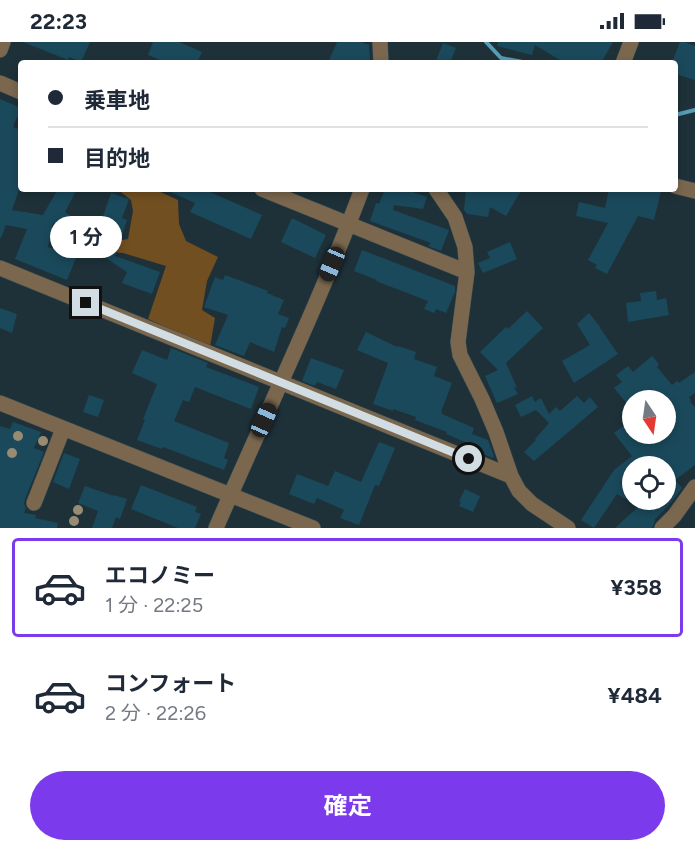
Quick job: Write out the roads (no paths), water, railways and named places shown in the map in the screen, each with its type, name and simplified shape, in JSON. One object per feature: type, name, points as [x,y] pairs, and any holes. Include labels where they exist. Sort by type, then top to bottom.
[{"type":"street","points":[[0,50],[3,42]]},
{"type":"street","points":[[380,42],[381,60]]},
{"type":"street","points":[[624,60],[631,42]]},
{"type":"street","points":[[0,83],[18,91]]},
{"type":"street","points":[[678,187],[695,191]]},
{"type":"street","points":[[269,192],[467,272]]},
{"type":"street","points":[[216,528],[281,383],[361,192]]},
{"type":"street","points":[[438,192],[455,217],[465,247],[467,272],[458,342],[460,355],[482,399],[511,476],[519,491],[532,504],[568,528]]},
{"type":"street","points":[[0,268],[511,476]]},
{"type":"street","points":[[0,403],[313,528]]},
{"type":"street","points":[[34,503],[63,429]]},
{"type":"street","points":[[662,528],[674,516],[695,487]]},
{"type":"waterway","points":[[486,42],[501,58],[512,60]]},
{"type":"waterway","points":[[678,114],[695,110]]}]
